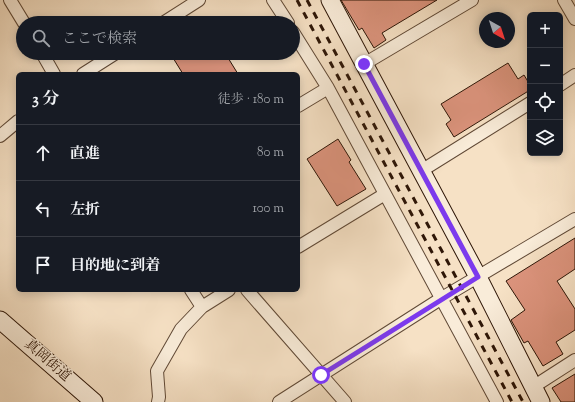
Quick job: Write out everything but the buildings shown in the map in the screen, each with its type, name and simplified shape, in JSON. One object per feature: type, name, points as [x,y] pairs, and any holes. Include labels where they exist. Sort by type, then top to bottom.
[{"type":"street","points":[[10,0],[20,16]]},
{"type":"street","points":[[174,16],[199,0]]},
{"type":"street","points":[[273,0],[283,16]]},
{"type":"street","points":[[330,0],[478,277],[541,402]]},
{"type":"street","points":[[364,64],[472,0]]},
{"type":"street","points":[[564,0],[575,19]]},
{"type":"street","points":[[300,43],[328,88],[497,402]]},
{"type":"street","points":[[46,60],[53,72]]},
{"type":"street","points":[[86,72],[105,60]]},
{"type":"street","points":[[562,84],[575,75]]},
{"type":"street","points":[[300,105],[328,88]]},
{"type":"street","points":[[421,171],[527,105]]},
{"type":"street","points":[[0,136],[16,123]]},
{"type":"street","points":[[300,246],[385,194]]},
{"type":"street","points":[[279,402],[442,298],[575,219]]},
{"type":"street","points":[[192,292],[202,307]]},
{"type":"street","points":[[158,402],[157,371],[181,329],[202,307],[226,292]]},
{"type":"street","points":[[249,292],[345,402]]},
{"type":"street","name":"真岡街道","points":[[0,320],[94,402]]},
{"type":"street","points":[[533,387],[574,362]]},
{"type":"railway","points":[[297,0],[512,402]]},
{"type":"railway","points":[[307,0],[523,402]]},
{"type":"route","points":[[321,375],[442,298],[478,277],[364,64]]}]
